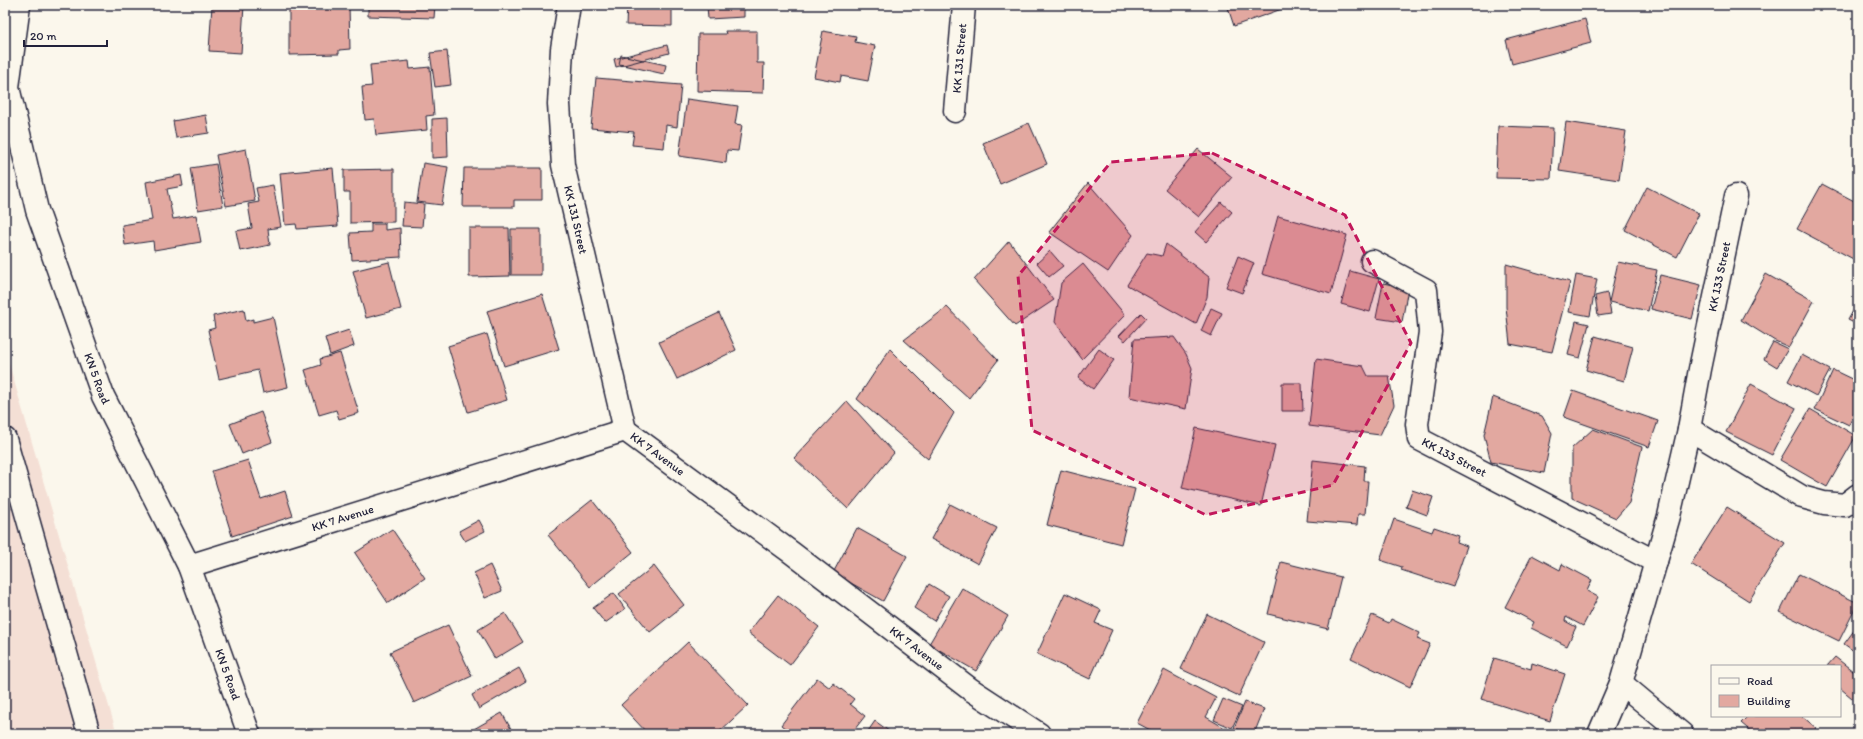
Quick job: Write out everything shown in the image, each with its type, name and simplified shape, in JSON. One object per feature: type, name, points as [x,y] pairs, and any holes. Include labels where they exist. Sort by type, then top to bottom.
[{"type":"street","name":"KN 5 Road","points":[[19,5],[8,87],[37,210],[103,396],[189,566],[249,734]]},
{"type":"street","name":"KK 131 Street","points":[[569,5],[562,49],[559,104],[563,164],[625,430]]},
{"type":"street","name":"KK 131 Street","points":[[955,111],[964,5]]},
{"type":"street","name":"KK 133 Street","points":[[1599,734],[1621,683],[1656,562],[1689,429],[1736,196]]},
{"type":"street","name":"KK 133 Street","points":[[1372,261],[1426,290],[1430,332],[1417,424],[1419,439],[1656,562]]},
{"type":"street","points":[[1689,429],[1802,497],[1824,503],[1845,504],[1858,495]]},
{"type":"street","name":"KK 7 Avenue","points":[[189,566],[625,430],[792,553],[970,689],[1039,734]]},
{"type":"street","points":[[5,439],[89,734]]},
{"type":"street","points":[[1621,683],[1682,734]]},
{"type":"highlighted area","points":[[1212,153],[1345,215],[1411,343],[1333,485],[1206,515],[1032,430],[1018,276],[1111,162]]},
{"type":"shaded area","points":[[5,350],[117,734],[5,734]]},
{"type":"building","points":[[212,5],[244,5],[241,53],[209,51]]},
{"type":"building","points":[[289,5],[349,5],[350,49],[339,50],[339,54],[289,55]]},
{"type":"building","points":[[368,5],[435,5],[434,18],[368,16]]},
{"type":"building","points":[[627,5],[672,5],[672,26],[626,25]]},
{"type":"building","points":[[707,5],[744,5],[744,17],[708,19]]},
{"type":"building","points":[[1227,5],[1293,5],[1234,26]]},
{"type":"building","points":[[1585,19],[1591,43],[1512,64],[1506,40]]},
{"type":"building","points":[[725,31],[757,31],[757,63],[764,63],[763,93],[697,91],[698,34],[726,34]]},
{"type":"building","points":[[823,31],[856,37],[855,42],[875,46],[868,81],[841,76],[840,82],[814,77]]},
{"type":"building","points":[[667,45],[669,53],[616,67],[614,59]]},
{"type":"building","points":[[447,51],[451,85],[435,87],[430,53]]},
{"type":"building","points":[[621,55],[666,65],[664,74],[619,64]]},
{"type":"building","points":[[409,61],[410,69],[430,67],[434,115],[426,116],[427,130],[376,135],[374,119],[365,120],[362,87],[372,86],[370,65]]},
{"type":"building","points":[[596,78],[681,85],[677,127],[666,125],[664,148],[632,145],[634,132],[591,128]]},
{"type":"building","points":[[687,99],[738,106],[735,124],[742,125],[738,151],[727,150],[726,163],[679,156]]},
{"type":"building","points":[[206,115],[209,133],[176,138],[173,121]]},
{"type":"building","points":[[447,118],[448,157],[432,158],[432,119]]},
{"type":"building","points":[[1566,122],[1626,131],[1619,180],[1559,171]]},
{"type":"building","points":[[1029,123],[1047,164],[1000,184],[983,143]]},
{"type":"building","points":[[1498,126],[1553,128],[1551,179],[1496,178]]},
{"type":"building","points":[[246,149],[255,201],[226,206],[216,155]]},
{"type":"building","points":[[1198,149],[1232,177],[1199,217],[1165,189]]},
{"type":"building","points":[[423,163],[448,167],[442,205],[417,202]]},
{"type":"building","points":[[216,164],[223,206],[198,210],[191,168]]},
{"type":"building","points":[[333,168],[338,226],[297,229],[296,224],[285,225],[280,173]]},
{"type":"building","points":[[464,168],[542,168],[542,200],[514,200],[514,207],[463,207]]},
{"type":"building","points":[[394,169],[394,222],[350,223],[350,192],[344,192],[344,170]]},
{"type":"building","points":[[181,175],[183,186],[167,189],[173,219],[196,215],[201,242],[154,250],[153,241],[125,245],[122,225],[152,220],[146,182]]},
{"type":"building","points":[[1088,183],[1133,235],[1108,272],[1049,232]]},
{"type":"building","points":[[1822,184],[1858,203],[1857,261],[1797,229]]},
{"type":"building","points":[[273,185],[281,227],[268,229],[270,245],[240,251],[236,231],[252,228],[248,204],[259,202],[256,188]]},
{"type":"building","points":[[1647,187],[1699,214],[1677,257],[1625,230]]},
{"type":"building","points":[[404,202],[424,204],[422,227],[402,226]]},
{"type":"building","points":[[1221,202],[1232,212],[1206,242],[1195,232]]},
{"type":"building","points":[[1278,216],[1347,235],[1331,294],[1262,274]]},
{"type":"building","points":[[371,224],[385,224],[385,230],[400,228],[401,257],[352,260],[350,233],[371,232]]},
{"type":"building","points":[[469,228],[509,228],[510,276],[469,277]]},
{"type":"building","points":[[511,229],[541,229],[541,275],[511,275]]},
{"type":"building","points":[[1009,241],[1054,300],[1015,326],[974,280]]},
{"type":"building","points":[[1166,244],[1209,277],[1207,297],[1196,324],[1127,285],[1147,253],[1162,256]]},
{"type":"building","points":[[1050,251],[1063,266],[1049,277],[1037,263]]},
{"type":"building","points":[[1238,256],[1254,263],[1242,293],[1226,287]]},
{"type":"building","points":[[389,262],[401,309],[366,318],[353,271]]},
{"type":"building","points":[[1618,262],[1657,270],[1648,311],[1609,302]]},
{"type":"building","points":[[1083,264],[1125,315],[1082,359],[1055,322],[1061,283]]},
{"type":"building","points":[[1506,264],[1570,282],[1552,352],[1510,344],[1506,307]]},
{"type":"building","points":[[1350,271],[1379,279],[1370,312],[1341,304]]},
{"type":"building","points":[[1766,274],[1814,301],[1789,347],[1775,341],[1741,320]]},
{"type":"building","points":[[1576,275],[1597,279],[1590,316],[1569,312]]},
{"type":"building","points":[[1660,275],[1701,285],[1692,319],[1651,309]]},
{"type":"building","points":[[1383,283],[1408,288],[1402,322],[1376,318]]},
{"type":"building","points":[[1607,293],[1611,314],[1598,316],[1595,296]]},
{"type":"building","points":[[542,294],[559,349],[504,366],[487,311]]},
{"type":"building","points":[[1858,302],[1858,325],[1848,320]]},
{"type":"building","points":[[947,307],[998,360],[969,398],[904,340]]},
{"type":"building","points":[[1211,308],[1222,313],[1211,336],[1201,331]]},
{"type":"building","points":[[244,309],[246,321],[253,319],[253,322],[273,317],[288,387],[263,393],[258,370],[219,379],[208,330],[215,328],[213,316]]},
{"type":"building","points":[[719,313],[736,350],[677,379],[659,342]]},
{"type":"building","points":[[1141,313],[1146,318],[1125,341],[1119,336]]},
{"type":"building","points":[[1576,321],[1589,324],[1580,358],[1568,355]]},
{"type":"building","points":[[349,330],[354,346],[330,355],[325,338]]},
{"type":"building","points":[[487,334],[507,400],[468,412],[448,346]]},
{"type":"building","points":[[1595,336],[1633,347],[1624,381],[1586,370]]},
{"type":"building","points":[[1174,337],[1186,354],[1192,368],[1186,409],[1129,397],[1134,339]]},
{"type":"building","points":[[1773,342],[1788,349],[1777,367],[1764,359]]},
{"type":"building","points":[[890,349],[954,413],[928,459],[857,399]]},
{"type":"building","points":[[1099,349],[1114,360],[1093,389],[1078,378]]},
{"type":"building","points":[[340,353],[359,413],[339,419],[336,410],[319,415],[305,370],[321,365],[320,359]]},
{"type":"building","points":[[1802,355],[1830,370],[1816,396],[1788,381]]},
{"type":"building","points":[[1316,359],[1363,366],[1368,376],[1389,376],[1394,405],[1380,435],[1309,426]]},
{"type":"building","points":[[1833,370],[1858,382],[1858,405],[1849,425],[1815,409]]},
{"type":"building","points":[[1282,383],[1302,383],[1303,411],[1282,411]]},
{"type":"building","points":[[1751,384],[1796,408],[1772,455],[1726,432]]},
{"type":"building","points":[[1573,391],[1658,421],[1649,447],[1564,417]]},
{"type":"building","points":[[1493,397],[1542,416],[1552,433],[1544,473],[1491,462],[1484,435]]},
{"type":"building","points":[[847,401],[894,453],[848,509],[794,458]]},
{"type":"building","points":[[1810,409],[1856,436],[1827,487],[1780,460]]},
{"type":"building","points":[[261,412],[272,442],[242,454],[230,424]]},
{"type":"building","points":[[1196,428],[1275,445],[1261,506],[1182,488]]},
{"type":"building","points":[[1593,429],[1642,447],[1629,503],[1616,518],[1572,498],[1572,448]]},
{"type":"building","points":[[248,460],[261,499],[285,491],[293,516],[232,536],[212,471]]},
{"type":"building","points":[[1313,460],[1365,466],[1364,481],[1368,481],[1365,514],[1358,514],[1357,525],[1307,521]]},
{"type":"building","points":[[1061,470],[1135,489],[1121,544],[1047,525]]},
{"type":"building","points":[[1412,490],[1433,497],[1427,515],[1406,507]]},
{"type":"building","points":[[592,500],[633,552],[590,587],[548,535]]},
{"type":"building","points":[[950,504],[997,528],[978,564],[931,539]]},
{"type":"building","points":[[1727,507],[1785,543],[1749,601],[1691,564]]},
{"type":"building","points":[[1394,519],[1432,532],[1434,527],[1458,535],[1456,542],[1467,546],[1453,587],[1401,570],[1402,567],[1380,560]]},
{"type":"building","points":[[479,520],[485,531],[465,541],[459,531]]},
{"type":"building","points":[[857,528],[907,556],[883,601],[833,573]]},
{"type":"building","points":[[392,529],[425,578],[388,603],[355,553]]},
{"type":"building","points":[[1532,555],[1560,570],[1562,564],[1592,580],[1587,591],[1598,597],[1583,626],[1566,617],[1565,621],[1576,627],[1567,646],[1531,628],[1534,622],[1505,607]]},
{"type":"building","points":[[1281,562],[1341,577],[1328,629],[1268,614]]},
{"type":"building","points":[[490,565],[502,591],[485,598],[474,573]]},
{"type":"building","points":[[654,566],[684,605],[650,632],[619,594]]},
{"type":"building","points":[[1799,574],[1858,603],[1839,641],[1780,612]]},
{"type":"building","points":[[929,584],[949,596],[934,621],[914,608]]},
{"type":"building","points":[[962,588],[1008,616],[976,671],[929,644]]},
{"type":"building","points":[[614,593],[625,609],[605,623],[593,608]]},
{"type":"building","points":[[1065,593],[1101,610],[1095,623],[1112,630],[1090,679],[1037,654]]},
{"type":"building","points":[[778,595],[819,627],[790,665],[748,633]]},
{"type":"building","points":[[505,613],[523,642],[495,659],[478,630]]},
{"type":"building","points":[[1207,614],[1264,642],[1239,696],[1181,669]]},
{"type":"building","points":[[1372,615],[1389,623],[1391,619],[1420,633],[1417,639],[1430,644],[1410,687],[1351,658]]},
{"type":"building","points":[[448,625],[472,676],[414,703],[390,652]]},
{"type":"building","points":[[1858,625],[1858,654],[1844,644]]},
{"type":"building","points":[[688,642],[748,705],[717,734],[648,734],[621,705]]},
{"type":"building","points":[[1835,657],[1858,675],[1858,703],[1841,689],[1841,665],[1828,665]]},
{"type":"building","points":[[1494,658],[1531,669],[1532,663],[1565,674],[1550,721],[1481,699]]},
{"type":"building","points":[[519,668],[526,681],[479,709],[472,695]]},
{"type":"building","points":[[1164,670],[1216,698],[1206,717],[1230,731],[1229,734],[1150,734],[1152,731],[1137,723]]},
{"type":"building","points":[[817,678],[830,688],[833,683],[854,699],[850,704],[865,716],[851,734],[792,734],[781,725]]},
{"type":"building","points":[[1223,699],[1242,707],[1232,728],[1214,720]]},
{"type":"building","points":[[1245,702],[1264,709],[1254,734],[1234,728]]},
{"type":"building","points":[[502,713],[514,734],[465,734]]},
{"type":"building","points":[[1747,717],[1803,717],[1816,728],[1811,734],[1754,734],[1741,723]]},
{"type":"building","points":[[875,721],[893,734],[866,734]]},
{"type":"building","points":[[631,730],[635,734],[627,734]]}]
